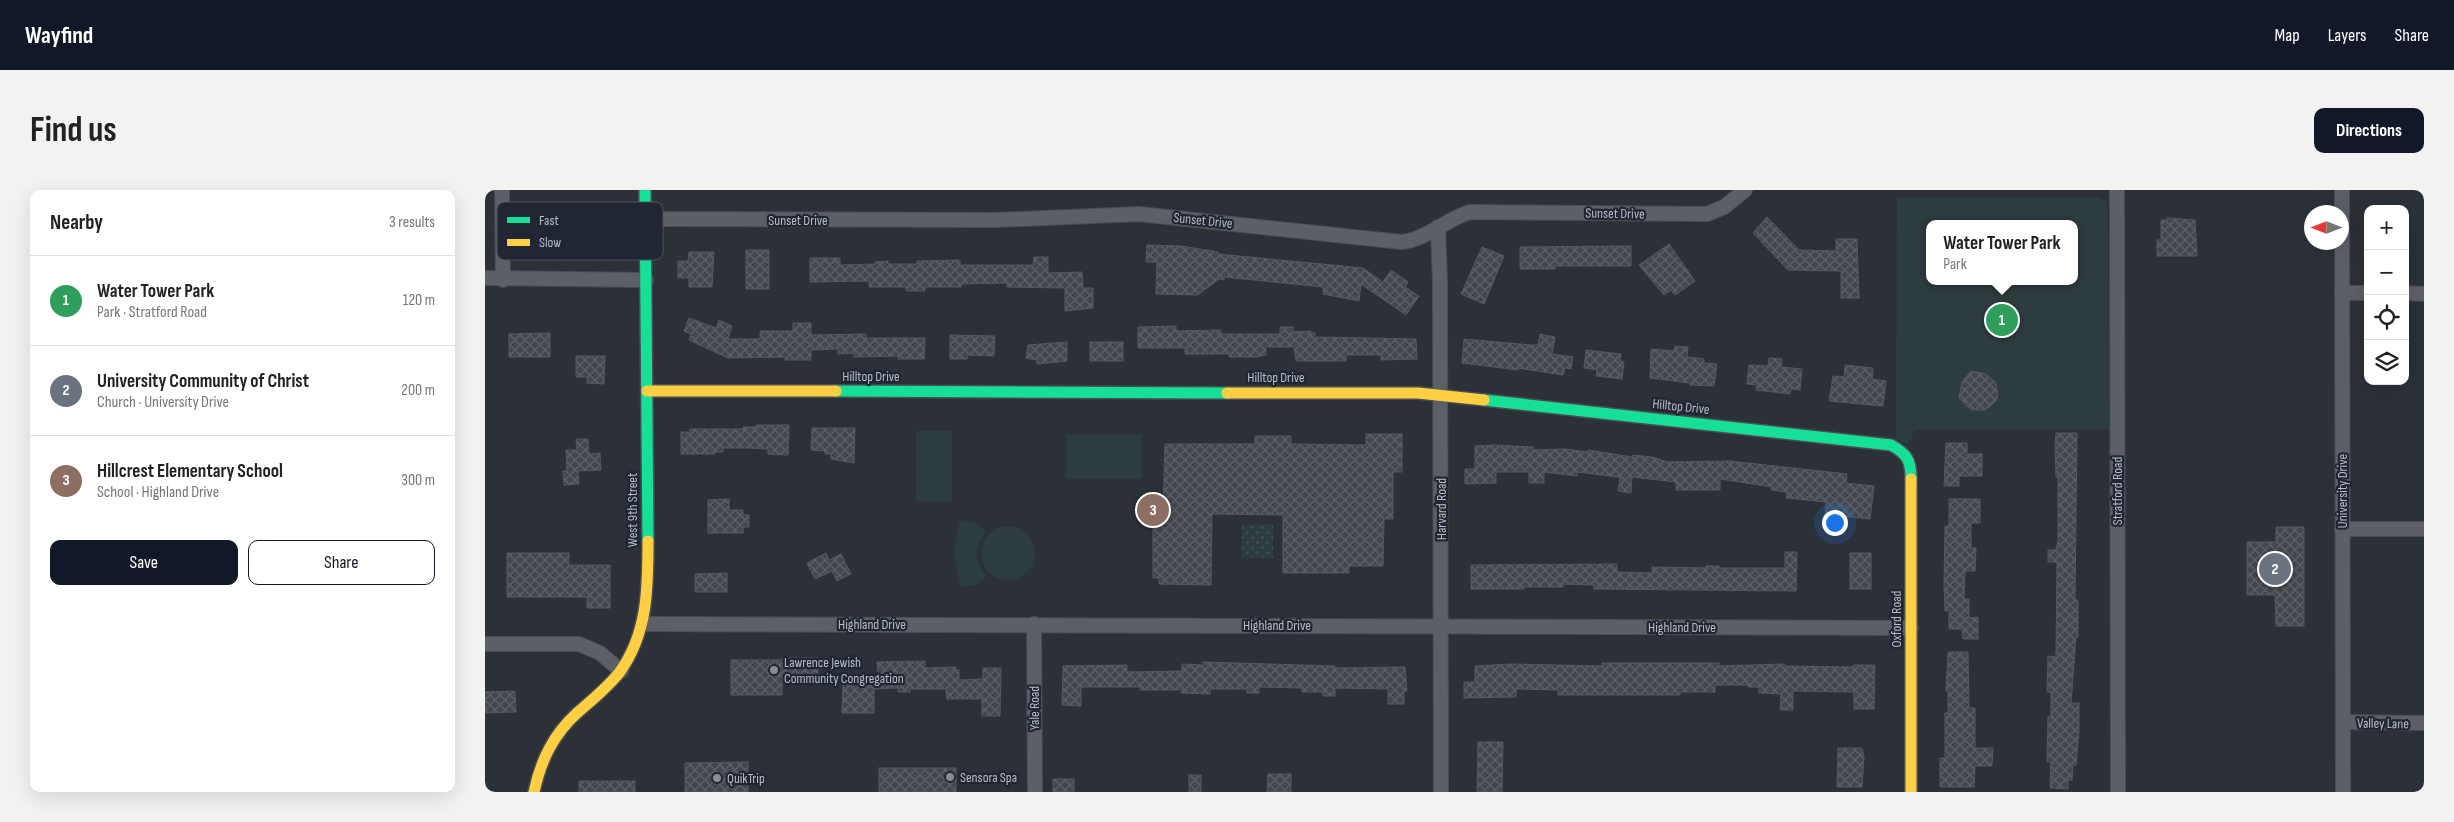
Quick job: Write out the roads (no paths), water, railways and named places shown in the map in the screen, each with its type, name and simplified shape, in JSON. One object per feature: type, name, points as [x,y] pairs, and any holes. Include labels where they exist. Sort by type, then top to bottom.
[{"type":"street","points":[[1724,190],[1724,207]]},
{"type":"street","name":"Sunset Drive","points":[[663,219],[997,220],[1139,214],[1401,242],[1416,239],[1455,216],[1470,212],[1707,214],[1724,207],[1745,190]]},
{"type":"street","name":"Stratford Road","points":[[2117,190],[2118,792]]},
{"type":"street","name":"University Drive","points":[[2342,190],[2343,792]]},
{"type":"street","name":"Harvard Road","points":[[1437,227],[1441,395],[1441,792]]},
{"type":"street","points":[[503,260],[503,280]]},
{"type":"street","name":"West 9th Street","points":[[534,792],[545,757],[555,738],[621,671],[643,624],[648,579],[646,260]]},
{"type":"street","points":[[485,278],[503,280],[646,280]]},
{"type":"street","points":[[2342,293],[2364,293]]},
{"type":"street","points":[[2409,294],[2424,294]]},
{"type":"street","name":"Hilltop Drive","points":[[647,391],[1288,392],[1441,395],[1891,445],[1901,450]]},
{"type":"street","name":"Oxford Road","points":[[1901,450],[1909,459],[1911,469],[1911,792]]},
{"type":"street","points":[[2342,529],[2424,529]]},
{"type":"street","name":"Highland Drive","points":[[643,624],[1911,628]]},
{"type":"street","name":"Yale Road","points":[[1034,624],[1035,792]]},
{"type":"street","points":[[485,644],[579,644],[600,652],[621,671]]},
{"type":"street","name":"Valley Lane","points":[[2343,722],[2424,723]]},
{"type":"place","name":"Water Tower Park","points":[[2002,320]]},
{"type":"place","name":"Hillcrest Elementary School","points":[[1153,510]]},
{"type":"place","name":"University Community of Christ","points":[[2275,569]]},
{"type":"place","name":"Lawrence Jewish Community Congregation","points":[[774,670]]},
{"type":"place","name":"Sensora Spa","points":[[950,777]]},
{"type":"place","name":"QuikTrip","points":[[717,778]]}]
